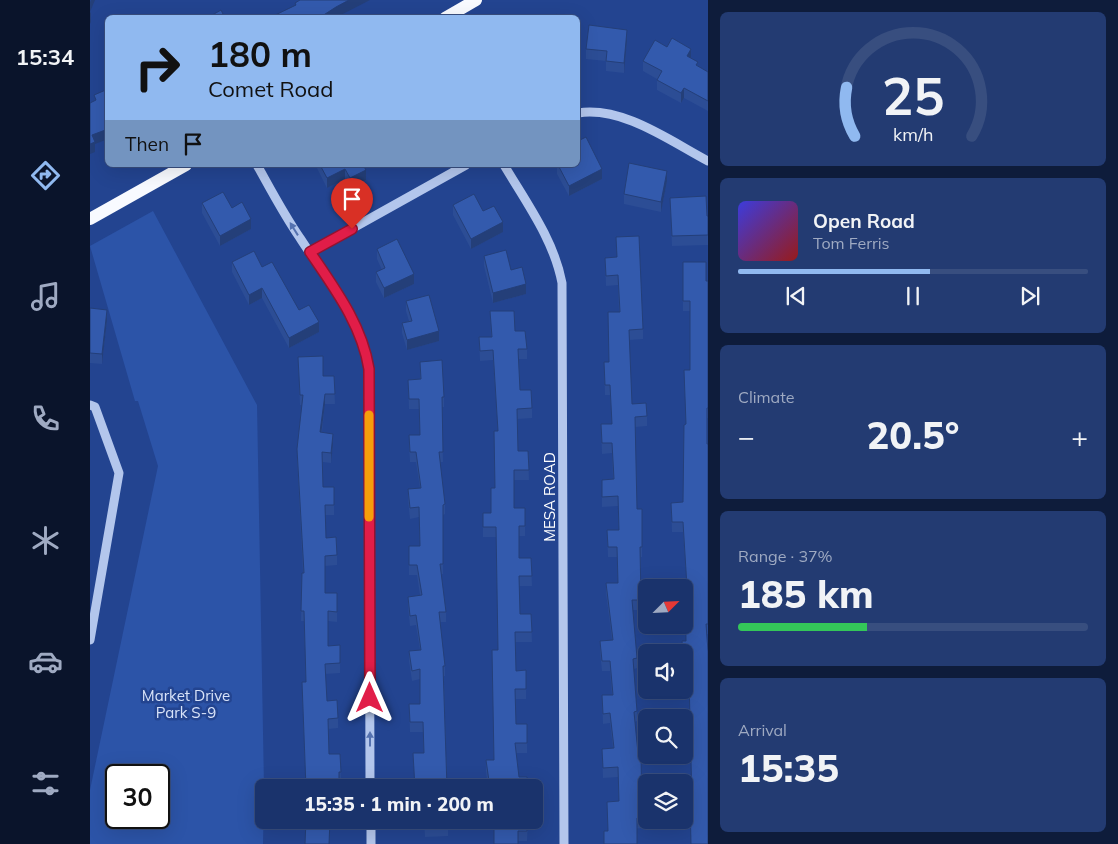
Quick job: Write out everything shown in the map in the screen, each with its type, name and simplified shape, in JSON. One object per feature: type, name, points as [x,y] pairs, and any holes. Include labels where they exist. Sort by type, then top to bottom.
[{"type":"main road","points":[[450,15],[476,0]]},
{"type":"main road","points":[[90,220],[183,167]]},
{"type":"street","points":[[580,113],[601,113],[626,120],[708,161]]},
{"type":"street","points":[[259,167],[285,215],[355,324],[365,347],[369,369],[370,779]]},
{"type":"street","points":[[310,252],[462,167]]},
{"type":"street","name":"MESA ROAD","points":[[505,167],[547,238],[559,267],[562,283],[564,844]]},
{"type":"street","points":[[90,405],[95,407],[119,473],[90,640]]},
{"type":"street","points":[[371,829],[371,844]]},
{"type":"green space","name":"Market Drive Park S-9","points":[[153,211],[257,405],[264,779],[255,779],[255,829],[263,829],[263,844],[90,844],[90,790],[158,466],[138,401],[135,401],[90,246]]},
{"type":"building","points":[[300,0],[349,0],[324,15],[275,15],[296,5],[295,3]]},
{"type":"building","points":[[221,10],[224,15],[212,15]]},
{"type":"building","points":[[589,25],[627,30],[624,63],[606,61],[607,51],[586,49]]},
{"type":"building","points":[[672,38],[691,49],[687,56],[698,62],[696,65],[708,72],[708,101],[684,88],[681,93],[657,80],[662,71],[643,61],[655,40],[667,47]]},
{"type":"building","points":[[105,90],[105,130],[92,135],[95,142],[90,144],[90,103],[96,100],[94,95]]},
{"type":"building","points":[[586,137],[602,169],[569,186],[559,167],[580,167],[580,140]]},
{"type":"building","points":[[629,163],[667,171],[661,202],[624,194]]},
{"type":"building","points":[[321,167],[364,167],[366,170],[350,178],[345,169],[327,178]]},
{"type":"building","points":[[223,192],[232,208],[242,202],[251,219],[220,236],[202,203]]},
{"type":"building","points":[[474,194],[483,211],[494,206],[503,222],[471,239],[453,205]]},
{"type":"building","points":[[706,196],[708,235],[672,236],[670,198]]},
{"type":"building","points":[[639,236],[643,329],[629,330],[632,404],[646,403],[647,416],[635,417],[637,509],[642,509],[641,579],[638,579],[638,600],[632,600],[637,658],[633,659],[637,711],[634,712],[638,764],[641,764],[641,774],[638,774],[637,844],[604,844],[604,831],[608,831],[607,802],[619,801],[618,767],[603,768],[602,749],[614,748],[610,713],[603,714],[602,695],[613,695],[610,661],[602,661],[600,641],[613,640],[606,583],[618,583],[617,547],[608,547],[607,530],[619,530],[618,496],[602,497],[602,480],[614,479],[612,443],[602,443],[601,424],[612,424],[610,385],[605,385],[604,362],[609,362],[608,312],[620,312],[618,275],[606,276],[605,258],[617,257],[616,237]]},
{"type":"building","points":[[397,239],[414,274],[384,288],[376,272],[385,268],[377,249]]},
{"type":"building","points":[[506,250],[511,270],[522,267],[526,284],[493,293],[484,256]]},
{"type":"building","points":[[254,251],[262,267],[272,262],[299,310],[309,305],[319,322],[289,338],[262,288],[249,295],[232,262]]},
{"type":"building","points":[[683,262],[706,262],[706,281],[708,281],[708,624],[706,624],[708,651],[708,844],[691,844],[691,829],[693,829],[693,774],[691,774],[691,764],[693,764],[693,709],[690,709],[689,699],[693,699],[693,644],[682,644],[682,641],[686,641],[686,634],[693,634],[693,579],[687,579],[683,522],[672,522],[671,503],[683,502],[684,425],[686,424],[684,370],[690,370],[690,301],[683,301]]},
{"type":"building","points":[[429,295],[439,331],[407,340],[402,323],[412,321],[406,301]]},
{"type":"building","points":[[90,308],[107,310],[102,354],[90,353]]},
{"type":"building","points":[[490,311],[514,311],[515,331],[525,331],[527,349],[518,349],[520,390],[531,390],[532,408],[517,409],[518,451],[528,451],[529,470],[514,470],[514,508],[525,508],[525,526],[519,526],[519,558],[531,558],[532,576],[519,576],[520,614],[531,614],[532,632],[515,632],[516,671],[526,670],[526,689],[515,689],[516,724],[527,724],[527,743],[515,743],[519,777],[527,777],[527,779],[489,779],[486,760],[494,760],[492,650],[498,650],[496,527],[483,527],[483,513],[491,513],[491,488],[495,488],[494,431],[498,431],[493,350],[480,351],[479,337],[492,337]]},
{"type":"building","points":[[323,356],[323,376],[334,376],[335,394],[325,394],[320,432],[333,434],[331,453],[322,452],[323,487],[334,487],[334,505],[325,505],[326,538],[336,537],[337,555],[325,556],[325,593],[337,593],[337,612],[328,611],[328,646],[340,645],[340,663],[325,664],[327,701],[337,700],[338,718],[328,719],[329,754],[340,754],[341,772],[339,772],[339,779],[306,779],[302,682],[306,682],[304,611],[301,611],[302,573],[304,573],[297,449],[303,395],[300,395],[298,357]]},
{"type":"building","points":[[442,360],[444,397],[442,397],[443,452],[439,452],[445,504],[443,505],[443,564],[440,564],[446,612],[439,612],[445,666],[443,666],[447,779],[414,779],[413,753],[424,753],[423,722],[410,722],[409,704],[420,704],[420,669],[412,671],[409,651],[421,650],[416,615],[410,616],[408,597],[422,595],[417,565],[409,565],[409,546],[420,546],[419,507],[410,508],[408,489],[421,488],[416,452],[410,452],[409,435],[420,435],[419,399],[409,399],[408,380],[421,379],[420,362]]},
{"type":"building","points":[[306,829],[330,829],[329,844],[305,844]]},
{"type":"building","points":[[494,829],[527,829],[527,831],[518,831],[518,844],[494,844]]},
{"type":"slow traffic","points":[[369,415],[369,517]]},
{"type":"route","points":[[352,229],[310,252],[334,287],[355,324],[365,347],[369,369],[370,698]]}]
